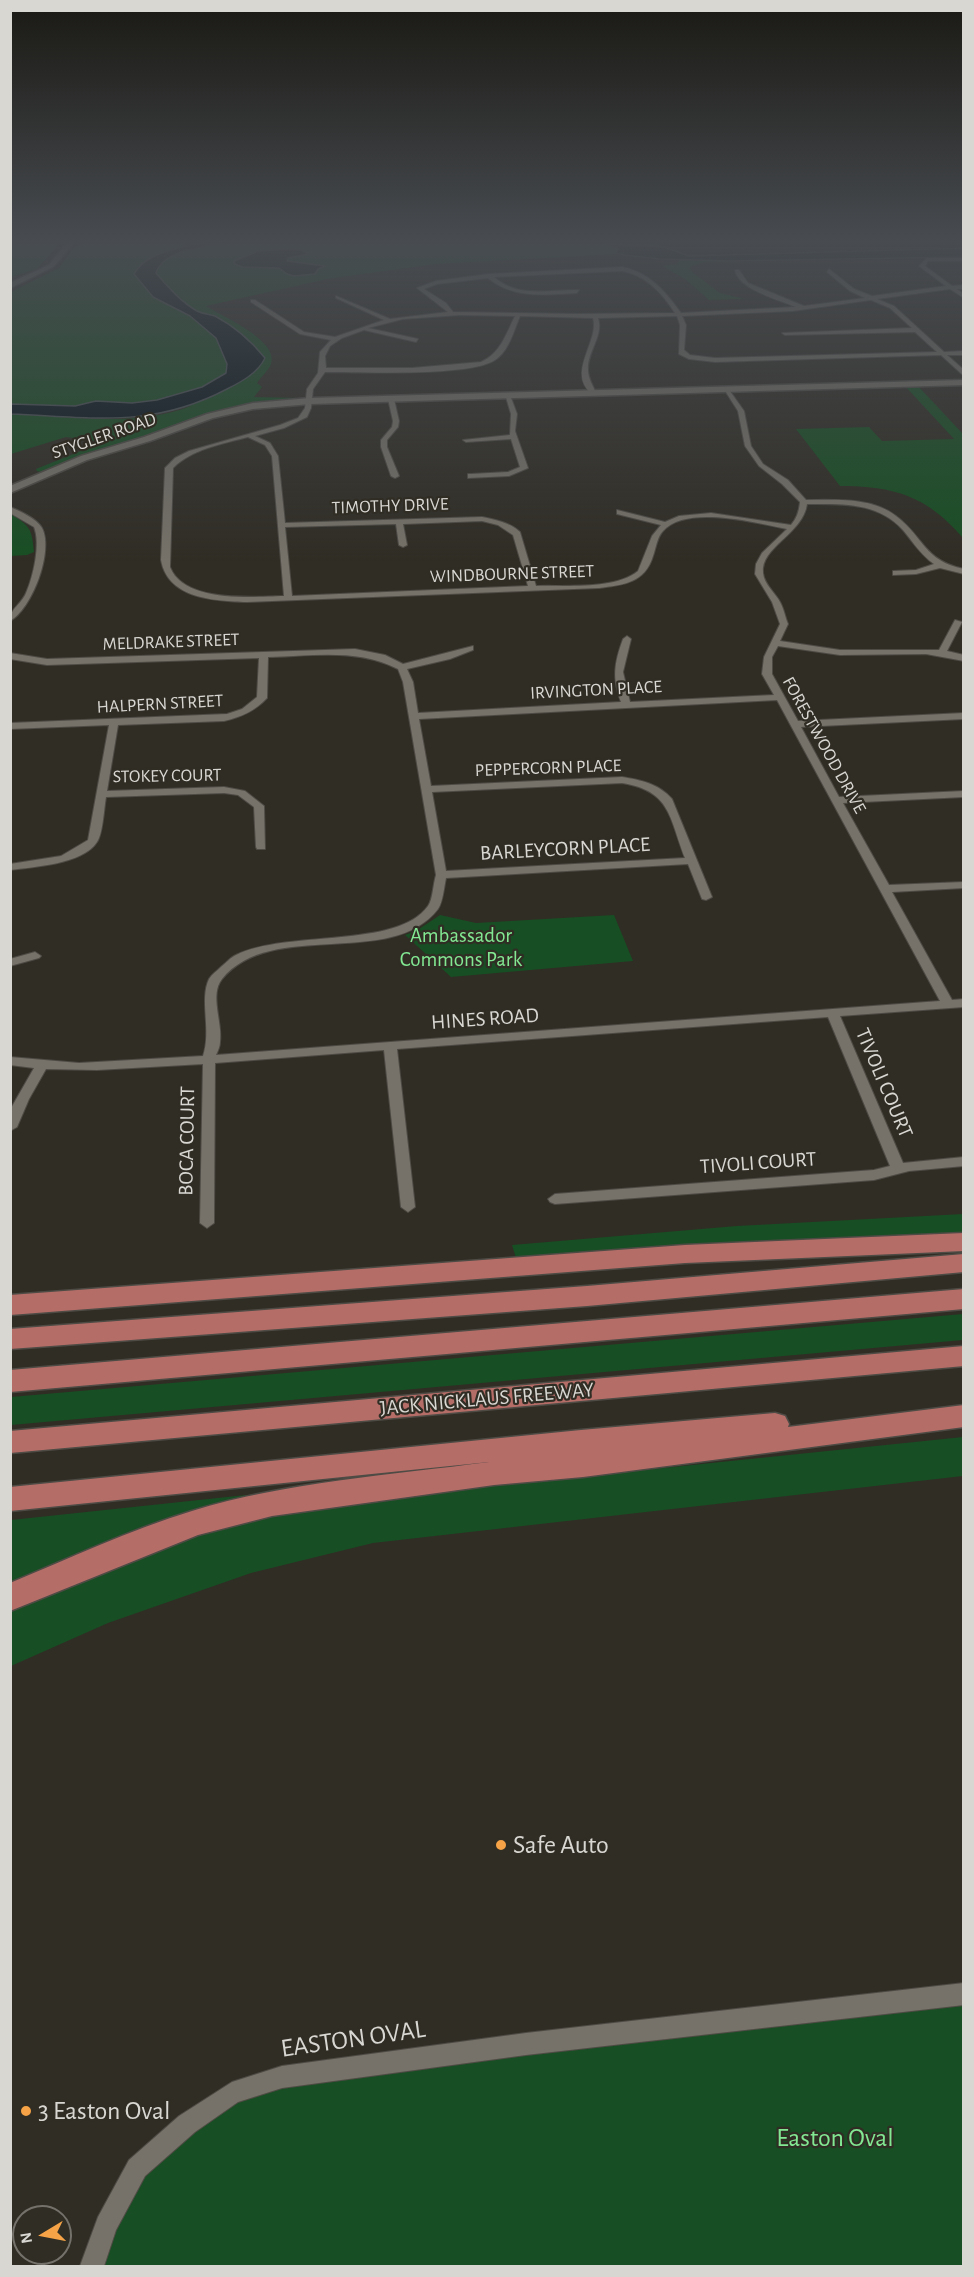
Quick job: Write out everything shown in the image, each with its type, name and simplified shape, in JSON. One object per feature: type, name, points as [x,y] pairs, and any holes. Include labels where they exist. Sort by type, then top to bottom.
[{"type":"highway","points":[[10,1305],[685,1254],[963,1242]]},
{"type":"highway","points":[[10,1339],[588,1296],[963,1263]]},
{"type":"highway","points":[[10,1381],[963,1299]]},
{"type":"highway","name":"JACK NICKLAUS FREEWAY","points":[[10,1442],[963,1356]]},
{"type":"highway","points":[[10,1499],[581,1441],[963,1407]]},
{"type":"highway","points":[[10,1598],[81,1567],[194,1523],[272,1504],[494,1473],[593,1463],[963,1416]]},
{"type":"main road","name":"STYGLER ROAD","points":[[10,490],[84,458],[147,439],[210,416],[259,405],[310,401],[963,382]]},
{"type":"street","points":[[250,436],[301,420],[307,414],[310,388],[323,370],[322,355],[324,350]]},
{"type":"street","points":[[323,370],[436,368],[483,364],[493,360],[500,350]]},
{"type":"street","points":[[590,350],[585,364],[586,377],[593,393]]},
{"type":"street","points":[[681,350],[682,354],[702,359],[963,353]]},
{"type":"street","points":[[938,350],[963,374]]},
{"type":"street","points":[[727,389],[741,411],[748,446],[761,465],[797,493],[804,502],[857,504],[882,511],[893,517],[925,555],[939,565],[963,572]]},
{"type":"street","points":[[471,476],[509,474],[524,468],[512,431],[514,414],[507,395]]},
{"type":"street","points":[[391,399],[396,421],[395,427],[384,440],[384,447],[394,476]]},
{"type":"street","points":[[250,436],[268,444],[275,456],[288,598]]},
{"type":"street","name":"WINDBOURNE STREET","points":[[250,436],[189,453],[178,458],[169,468],[166,573],[171,580],[196,593],[216,597],[288,598],[533,589],[622,583],[637,577],[645,569],[656,535],[666,524]]},
{"type":"street","points":[[465,440],[514,437]]},
{"type":"street","name":"FORESTWOOD DRIVE","points":[[804,502],[804,513],[794,528],[761,559],[759,574],[777,604],[784,624],[768,657],[766,674],[948,1004]]},
{"type":"street","points":[[10,508],[37,526],[40,533],[41,551],[30,595],[10,619]]},
{"type":"street","points":[[620,512],[666,524],[680,518],[720,516],[794,528]]},
{"type":"street","name":"TIMOTHY DRIVE","points":[[282,525],[462,519],[500,523],[517,534],[533,589]]},
{"type":"street","points":[[399,521],[403,545]]},
{"type":"street","points":[[896,573],[916,572],[939,565]]},
{"type":"street","points":[[942,652],[958,622]]},
{"type":"street","points":[[627,639],[616,676],[627,705]]},
{"type":"street","points":[[775,644],[809,650],[860,653],[942,652],[963,658]]},
{"type":"street","points":[[402,666],[447,657],[470,648]]},
{"type":"street","name":"MELDRAKE STREET","points":[[10,656],[47,662],[355,652],[382,657],[402,666]]},
{"type":"street","name":"HALPERN STREET","points":[[10,726],[224,718],[250,710],[262,698],[264,656]]},
{"type":"street","name":"BOCA COURT","points":[[207,1223],[209,1059],[214,1042],[212,993],[214,981],[224,968],[255,951],[275,945],[363,939],[402,930],[430,914],[437,903],[441,888],[441,875],[415,716],[402,666]]},
{"type":"street","name":"IRVINGTON PLACE","points":[[415,716],[779,698]]},
{"type":"street","points":[[794,724],[963,716]]},
{"type":"street","points":[[10,867],[54,862],[77,854],[93,841],[114,723]]},
{"type":"street","name":"PEPPERCORN PLACE","points":[[426,789],[613,780],[646,784],[658,789],[667,799],[706,897]]},
{"type":"street","name":"STOKEY COURT","points":[[102,794],[205,789],[241,793],[259,806],[261,847]]},
{"type":"street","points":[[836,800],[963,794]]},
{"type":"street","name":"BARLEYCORN PLACE","points":[[441,875],[691,861]]},
{"type":"street","points":[[885,889],[963,885]]},
{"type":"street","points":[[10,963],[35,956]]},
{"type":"street","name":"HINES ROAD","points":[[10,1061],[41,1067],[84,1067],[963,1003]]},
{"type":"street","name":"TIVOLI COURT","points":[[833,1013],[898,1168]]},
{"type":"street","points":[[390,1046],[408,1207]]},
{"type":"street","points":[[10,1127],[22,1099],[41,1067]]},
{"type":"street","name":"TIVOLI COURT","points":[[555,1199],[874,1175],[898,1168],[963,1161]]},
{"type":"street","name":"EASTON OVAL","points":[[92,2266],[106,2225],[137,2168],[187,2124],[232,2093],[282,2077],[526,2044],[963,1994]]},
{"type":"green space","points":[[11,350],[268,350],[271,364],[257,383],[262,387],[254,397],[299,398],[238,406],[201,415],[143,438],[75,459],[44,473],[36,469],[103,442],[66,437],[11,454],[11,414],[125,419],[170,413],[191,406],[11,411]]},
{"type":"green space","points":[[905,386],[918,386],[963,434],[963,538],[936,512],[908,496],[877,488],[840,486],[796,429],[869,427],[882,441],[954,439]]},
{"type":"green space","points":[[11,514],[29,529],[34,552],[11,556]]},
{"type":"green space","name":"Ambassador Commons Park","points":[[440,915],[476,923],[614,915],[633,961],[451,977],[405,935],[416,931]]},
{"type":"green space","points":[[963,1214],[963,1233],[516,1258],[512,1245],[737,1226]]},
{"type":"green space","points":[[963,1314],[963,1340],[11,1425],[11,1397]]},
{"type":"green space","points":[[963,1437],[963,1476],[373,1543],[251,1573],[108,1623],[11,1666],[10,1607],[109,1561],[244,1519],[324,1505],[508,1484]]},
{"type":"green space","points":[[246,1495],[246,1503],[11,1587],[11,1520]]},
{"type":"green space","name":"Easton Oval","points":[[963,1994],[963,2266],[92,2266],[106,2225],[137,2168],[232,2093]]},
{"type":"shaded area","points":[[221,350],[258,350],[265,358],[254,373],[243,380],[199,402],[173,410],[121,418],[11,414],[11,404],[75,406],[96,401],[132,403],[157,400],[202,387],[226,373],[227,364]]},
{"type":"place","name":"Safe Auto","points":[[501,1845]]},
{"type":"place","name":"3 Easton Oval","points":[[26,2111]]}]
